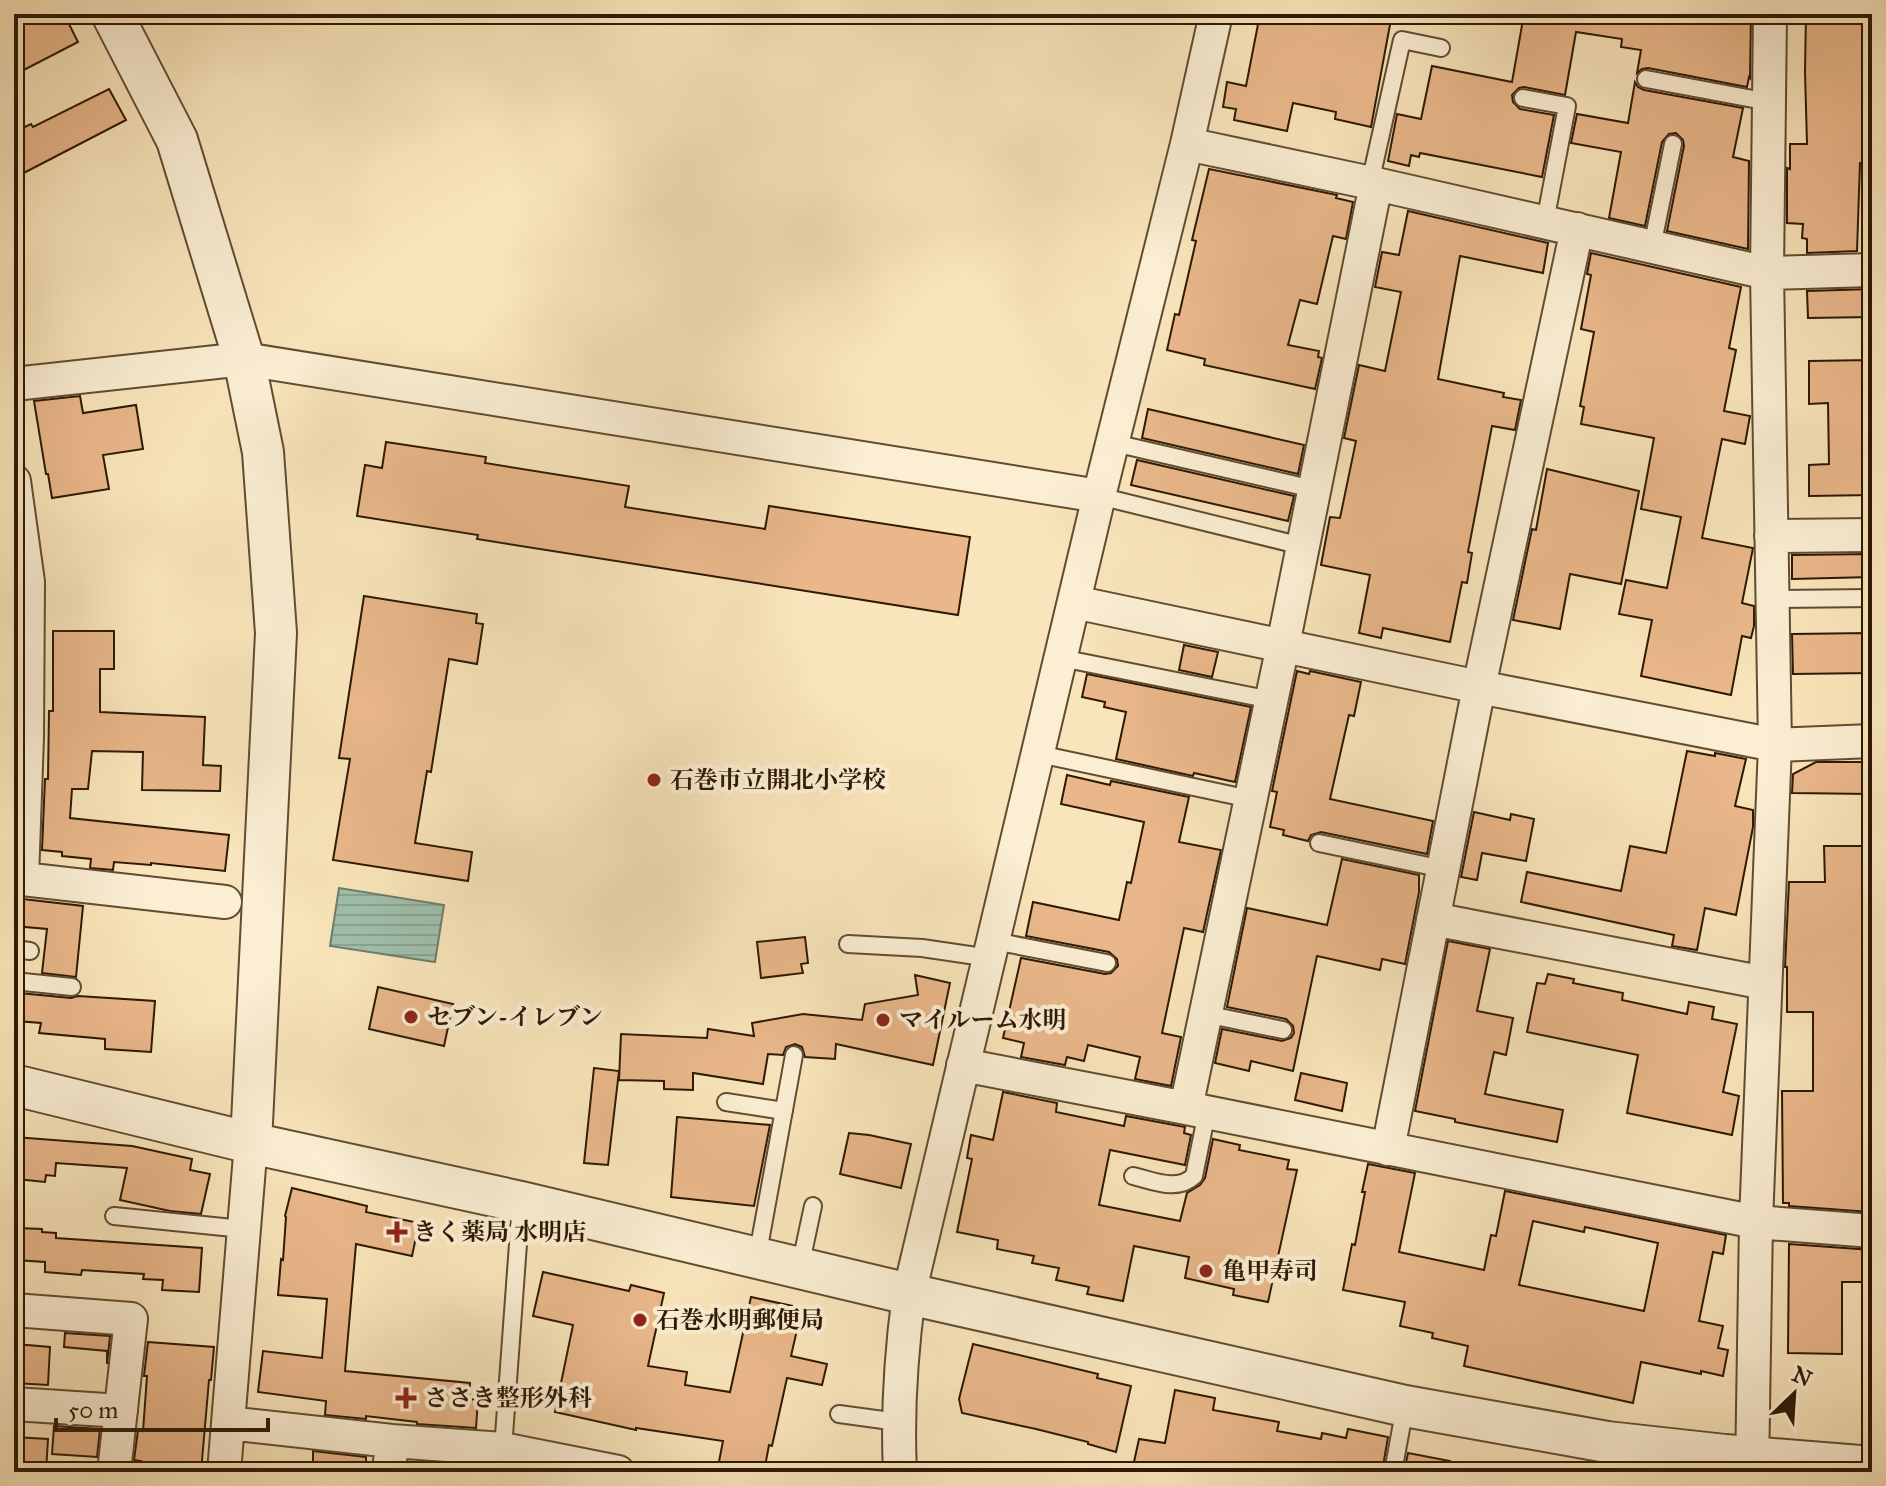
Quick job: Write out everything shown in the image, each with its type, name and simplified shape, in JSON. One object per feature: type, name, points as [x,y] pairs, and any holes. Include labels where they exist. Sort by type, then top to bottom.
[{"type":"street","points":[[112,14],[177,140],[244,359],[263,452],[276,633],[251,1143],[224,1472]]},
{"type":"street","points":[[900,1472],[898,1422],[909,1294],[1216,14]]},
{"type":"street","points":[[1752,1465],[1756,1222],[1775,745],[1767,273],[1770,14]]},
{"type":"street","points":[[1187,144],[1767,273],[1872,270]]},
{"type":"street","points":[[1196,1110],[1205,1014],[1283,645],[1373,184]]},
{"type":"street","points":[[1388,1149],[1479,687],[1577,229]]},
{"type":"street","points":[[14,384],[244,359],[1099,496]]},
{"type":"street","points":[[14,481],[21,582],[18,878],[225,902]]},
{"type":"street","points":[[1771,536],[1872,535]]},
{"type":"street","points":[[1074,602],[1775,745],[1872,741]]},
{"type":"street","points":[[1433,919],[1765,983]]},
{"type":"street","points":[[963,1065],[1756,1222],[1872,1231]]},
{"type":"street","points":[[14,1085],[251,1143],[521,1202],[1405,1406],[1752,1465],[1872,1467]]},
{"type":"street","points":[[14,1310],[131,1319],[114,1472]]},
{"type":"street","points":[[14,1404],[121,1411]]},
{"type":"street","points":[[228,1423],[390,1457],[523,1459],[618,1472]]},
{"type":"lane","points":[[1373,184],[1402,40],[1441,48]]},
{"type":"lane","points":[[1646,79],[1769,102]]},
{"type":"lane","points":[[1523,98],[1567,106],[1545,222]]},
{"type":"lane","points":[[1652,247],[1673,144]]},
{"type":"lane","points":[[1114,443],[1313,489]]},
{"type":"lane","points":[[1099,496],[1302,546]]},
{"type":"lane","points":[[1773,599],[1872,598]]},
{"type":"lane","points":[[1061,658],[1271,700]]},
{"type":"lane","points":[[1039,754],[1250,799]]},
{"type":"lane","points":[[1319,843],[1443,869]]},
{"type":"lane","points":[[848,944],[992,949],[1107,963]]},
{"type":"lane","points":[[14,981],[72,987]]},
{"type":"lane","points":[[1205,1014],[1283,1030]]},
{"type":"lane","points":[[757,1258],[794,1055]]},
{"type":"lane","points":[[726,1102],[784,1111]]},
{"type":"lane","points":[[1133,1176],[1176,1186],[1194,1176],[1196,1110]]},
{"type":"lane","points":[[521,1202],[523,1459]]},
{"type":"lane","points":[[800,1267],[813,1206]]},
{"type":"lane","points":[[114,1216],[243,1229]]},
{"type":"lane","points":[[1393,1472],[1405,1406]]},
{"type":"lane","points":[[839,1414],[898,1422]]},
{"type":"shaded area","points":[[339,888],[444,905],[435,962],[330,946]]},
{"type":"building","points":[[38,14],[64,14],[78,42],[14,75],[14,26]]},
{"type":"building","points":[[1260,14],[1392,14],[1371,127],[1335,119],[1336,112],[1293,103],[1287,131],[1234,120],[1236,109],[1223,107],[1227,82],[1246,86]]},
{"type":"building","points":[[1524,14],[1751,14],[1750,78],[1747,87],[1648,68],[1637,73],[1641,50],[1621,47],[1622,39],[1576,32],[1565,95],[1524,87],[1512,95],[1513,102],[1520,109],[1554,115],[1542,177],[1420,153],[1419,157],[1411,155],[1409,166],[1388,161],[1397,114],[1421,119],[1432,66],[1512,82]]},
{"type":"building","points":[[1806,14],[1872,14],[1872,163],[1860,163],[1857,251],[1807,253],[1807,239],[1802,238],[1803,224],[1787,223],[1790,144],[1807,144]]},
{"type":"building","points":[[1635,82],[1644,90],[1743,108],[1733,157],[1749,161],[1748,249],[1667,231],[1684,146],[1676,133],[1669,134],[1662,142],[1645,226],[1609,218],[1621,152],[1571,143],[1577,114],[1628,123]]},
{"type":"building","points":[[109,89],[126,120],[14,178],[14,132],[31,124],[33,127]]},
{"type":"building","points":[[1209,169],[1337,195],[1336,198],[1353,202],[1346,239],[1333,236],[1317,304],[1300,300],[1288,345],[1319,351],[1318,357],[1322,358],[1315,389],[1204,365],[1205,359],[1167,350],[1175,314],[1179,315]]},
{"type":"building","points":[[1408,211],[1548,243],[1543,273],[1460,256],[1438,379],[1504,393],[1503,397],[1521,400],[1515,430],[1492,426],[1468,552],[1472,553],[1467,583],[1462,582],[1450,642],[1383,628],[1381,638],[1359,633],[1370,575],[1321,565],[1330,517],[1340,518],[1356,441],[1344,438],[1359,365],[1385,371],[1401,292],[1375,287],[1382,252],[1399,255]]},
{"type":"building","points":[[1591,253],[1741,287],[1729,348],[1736,350],[1724,411],[1750,416],[1745,444],[1722,439],[1702,538],[1753,548],[1742,603],[1754,606],[1754,626],[1751,638],[1742,636],[1731,695],[1641,676],[1652,620],[1619,614],[1626,580],[1667,588],[1681,517],[1641,509],[1654,438],[1581,424],[1584,407],[1580,406],[1594,332],[1581,329],[1591,275],[1587,274]]},
{"type":"building","points":[[1872,289],[1872,317],[1808,318],[1807,291]]},
{"type":"building","points":[[1872,360],[1872,495],[1809,496],[1809,465],[1829,464],[1828,403],[1809,404],[1809,361]]},
{"type":"building","points":[[80,396],[83,413],[136,405],[143,449],[103,455],[109,489],[52,498],[34,401]]},
{"type":"building","points":[[1148,409],[1304,445],[1298,474],[1142,438]]},
{"type":"building","points":[[386,442],[486,457],[485,463],[629,486],[625,507],[765,529],[769,506],[970,537],[958,615],[477,539],[478,535],[357,516],[365,465],[382,468]]},
{"type":"building","points":[[1137,460],[1294,496],[1288,521],[1131,485]]},
{"type":"building","points":[[1547,469],[1639,491],[1621,584],[1570,574],[1560,629],[1513,620],[1532,529],[1536,530]]},
{"type":"building","points":[[1872,554],[1872,577],[1792,579],[1792,555]]},
{"type":"building","points":[[364,596],[477,614],[476,623],[483,624],[477,664],[449,659],[431,772],[427,771],[415,843],[472,852],[468,881],[333,860],[350,759],[339,758]]},
{"type":"building","points":[[53,631],[114,631],[114,669],[100,669],[100,712],[205,717],[203,765],[221,766],[220,791],[142,790],[143,752],[92,751],[88,789],[72,789],[70,818],[229,835],[225,871],[114,862],[113,870],[90,868],[91,859],[42,850],[45,779],[48,779],[49,711],[53,711]]},
{"type":"building","points":[[1869,633],[1870,673],[1793,674],[1792,634]]},
{"type":"building","points":[[1184,645],[1218,652],[1212,677],[1179,670]]},
{"type":"building","points":[[1297,671],[1361,682],[1354,716],[1349,715],[1330,799],[1433,821],[1427,854],[1321,832],[1311,835],[1308,841],[1283,835],[1284,830],[1270,827],[1277,792],[1272,791]]},
{"type":"building","points":[[1087,674],[1251,707],[1235,782],[1116,759],[1126,712],[1104,707],[1105,702],[1082,697]]},
{"type":"building","points":[[1687,751],[1746,759],[1735,806],[1753,810],[1753,827],[1736,915],[1705,908],[1697,950],[1672,946],[1674,935],[1521,902],[1527,872],[1621,891],[1630,846],[1666,853]]},
{"type":"building","points":[[1816,762],[1870,762],[1870,794],[1792,793],[1793,774]]},
{"type":"building","points":[[1067,775],[1189,797],[1179,842],[1221,850],[1203,932],[1184,928],[1162,1033],[1181,1037],[1171,1086],[1135,1079],[1140,1057],[1088,1045],[1084,1061],[1067,1057],[1065,1065],[1021,1057],[1024,1043],[1003,1038],[1021,958],[1105,974],[1118,966],[1117,959],[1109,952],[1026,936],[1033,902],[1119,920],[1127,882],[1131,883],[1144,822],[1061,804]]},
{"type":"building","points":[[1474,812],[1510,820],[1511,814],[1534,819],[1526,861],[1482,853],[1477,880],[1461,877]]},
{"type":"building","points":[[1824,846],[1865,846],[1865,882],[1871,882],[1866,1093],[1871,1093],[1870,1212],[1783,1203],[1782,1091],[1813,1091],[1813,1012],[1787,1012],[1785,967],[1789,882],[1825,882]]},
{"type":"building","points":[[1342,859],[1419,875],[1419,892],[1405,964],[1382,959],[1380,970],[1317,956],[1293,1071],[1251,1061],[1249,1071],[1215,1063],[1222,1029],[1282,1041],[1291,1038],[1294,1033],[1293,1026],[1286,1019],[1227,1007],[1247,908],[1327,925]]},
{"type":"building","points":[[14,898],[83,906],[76,977],[42,973],[47,929],[14,926]]},
{"type":"building","points":[[805,937],[808,963],[801,964],[803,973],[761,978],[757,942]]},
{"type":"building","points":[[1448,941],[1490,949],[1477,1011],[1513,1018],[1506,1055],[1494,1052],[1485,1094],[1563,1110],[1557,1142],[1415,1111]]},
{"type":"building","points":[[1548,974],[1574,979],[1573,983],[1623,993],[1622,1000],[1687,1014],[1689,1002],[1714,1007],[1712,1019],[1737,1024],[1723,1092],[1739,1096],[1732,1135],[1627,1113],[1638,1055],[1527,1032],[1537,983],[1545,984]]},
{"type":"building","points":[[915,975],[950,983],[933,1065],[836,1044],[835,1059],[805,1057],[802,1047],[795,1044],[786,1047],[783,1055],[768,1054],[763,1084],[693,1073],[693,1090],[664,1089],[664,1081],[619,1080],[621,1034],[707,1038],[708,1029],[754,1036],[752,1023],[803,1014],[862,1020],[865,1004],[918,995]]},
{"type":"building","name":"セブン-イレブン","points":[[378,987],[453,1004],[444,1046],[369,1029]]},
{"type":"building","points":[[19,993],[155,1001],[151,1052],[105,1049],[105,1039],[39,1033],[41,1023],[16,1021]]},
{"type":"building","points":[[594,1068],[619,1071],[608,1165],[584,1163]]},
{"type":"building","points":[[1301,1073],[1347,1083],[1342,1111],[1295,1100]]},
{"type":"building","points":[[1003,1092],[1057,1103],[1056,1112],[1124,1126],[1126,1116],[1185,1127],[1184,1133],[1191,1135],[1185,1165],[1110,1150],[1099,1205],[1180,1221],[1187,1193],[1205,1178],[1213,1139],[1240,1145],[1239,1150],[1289,1160],[1287,1169],[1297,1170],[1268,1302],[1233,1295],[1234,1289],[1185,1278],[1189,1257],[1134,1246],[1123,1301],[1087,1294],[1089,1287],[1056,1280],[1059,1268],[1032,1263],[1034,1256],[997,1249],[998,1240],[957,1232],[972,1159],[967,1158],[971,1135],[993,1140]]},
{"type":"building","points":[[677,1117],[770,1125],[754,1206],[671,1197]]},
{"type":"building","points":[[849,1133],[911,1144],[901,1188],[840,1174]]},
{"type":"building","points":[[14,1137],[132,1146],[192,1159],[190,1170],[210,1174],[201,1214],[120,1200],[127,1168],[56,1163],[55,1176],[46,1175],[45,1182],[17,1179],[14,1172]]},
{"type":"building","points":[[1368,1164],[1415,1173],[1399,1252],[1484,1270],[1491,1235],[1496,1236],[1505,1191],[1726,1235],[1723,1254],[1713,1252],[1699,1321],[1723,1326],[1718,1348],[1728,1350],[1723,1376],[1641,1362],[1633,1403],[1464,1366],[1468,1346],[1432,1338],[1433,1333],[1400,1326],[1405,1302],[1343,1290],[1352,1244],[1355,1245],[1365,1192],[1362,1192]],"holes":[[[1533,1221],[1584,1232],[1585,1227],[1658,1243],[1644,1311],[1519,1285]]]},
{"type":"building","points":[[292,1188],[367,1206],[366,1212],[419,1223],[412,1256],[356,1244],[345,1371],[470,1383],[469,1399],[478,1400],[476,1428],[417,1424],[366,1416],[366,1419],[325,1415],[326,1401],[258,1392],[263,1351],[322,1358],[327,1299],[278,1295],[285,1216]]},
{"type":"building","points":[[17,1228],[42,1229],[42,1232],[56,1233],[56,1238],[202,1248],[199,1292],[162,1290],[163,1280],[143,1279],[144,1274],[82,1270],[81,1275],[45,1272],[45,1262],[15,1260]]},
{"type":"building","points":[[1789,1244],[1872,1250],[1872,1282],[1842,1282],[1842,1354],[1788,1353]]},
{"type":"building","points":[[543,1272],[629,1291],[631,1285],[664,1293],[648,1366],[687,1372],[685,1385],[730,1392],[751,1297],[802,1308],[791,1356],[827,1364],[822,1385],[787,1378],[764,1472],[717,1472],[723,1441],[636,1430],[555,1412],[573,1325],[533,1316]]},
{"type":"building","points":[[65,1333],[110,1336],[107,1364],[107,1351],[64,1347]]},
{"type":"building","points":[[148,1342],[214,1347],[201,1472],[140,1466],[141,1461],[134,1460],[138,1430],[143,1431]]},
{"type":"building","points":[[15,1344],[50,1347],[48,1385],[14,1383]]},
{"type":"building","points":[[973,1344],[1098,1374],[1097,1378],[1131,1386],[1116,1452],[1088,1442],[962,1413],[959,1399]]},
{"type":"building","points":[[1175,1390],[1215,1398],[1213,1410],[1279,1422],[1277,1431],[1321,1439],[1322,1433],[1346,1438],[1348,1429],[1388,1437],[1382,1472],[1187,1472],[1134,1462],[1139,1439],[1165,1443]]},
{"type":"building","points":[[54,1426],[100,1429],[97,1457],[52,1454]]},
{"type":"building","points":[[14,1437],[48,1439],[46,1472],[14,1472]]},
{"type":"building","points":[[313,1451],[366,1457],[366,1472],[313,1472]]},
{"type":"building","points":[[1408,1453],[1450,1461],[1448,1472],[1404,1472]]},
{"type":"building","points":[[414,1462],[472,1466],[472,1472],[413,1472]]},
{"type":"place","name":"石巻市立開北小学校","points":[[654,780]]},
{"type":"place","name":"セブン-イレブン","points":[[411,1017]]},
{"type":"place","name":"マイルーム水明","points":[[883,1020]]},
{"type":"place","name":"きく薬局 水明店","points":[[397,1232]]},
{"type":"place","name":"亀甲寿司","points":[[1206,1271]]},
{"type":"place","name":"石巻水明郵便局","points":[[640,1320]]},
{"type":"place","name":"ささき整形外科","points":[[406,1398]]}]
